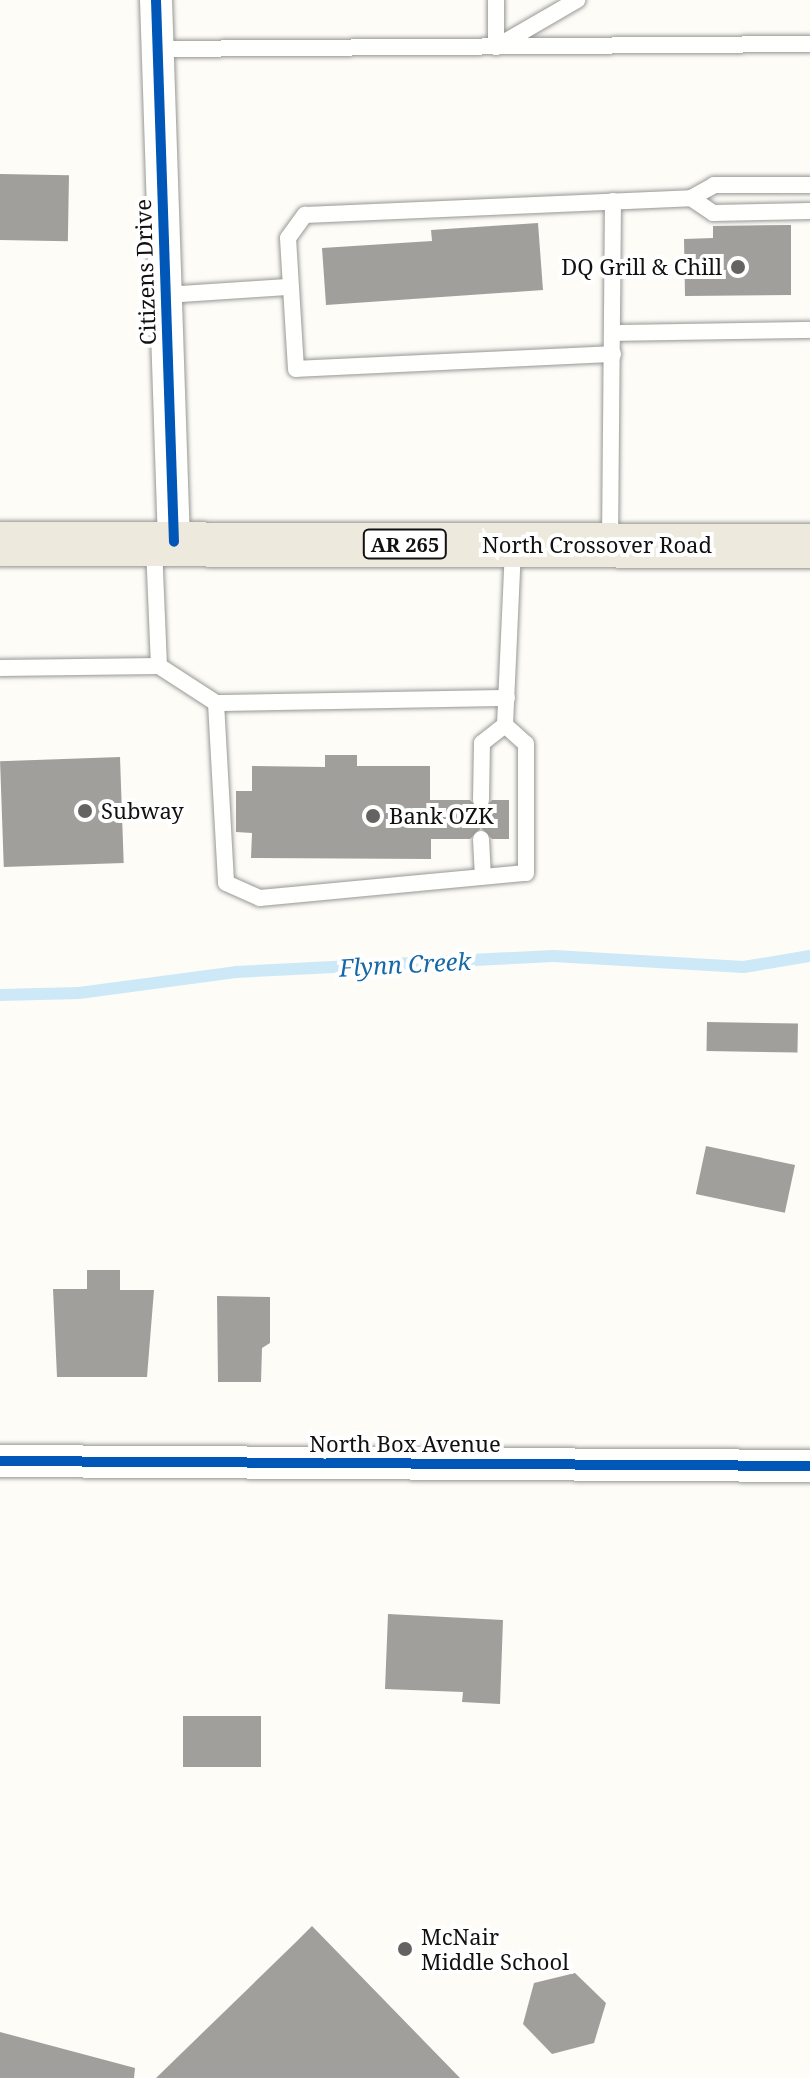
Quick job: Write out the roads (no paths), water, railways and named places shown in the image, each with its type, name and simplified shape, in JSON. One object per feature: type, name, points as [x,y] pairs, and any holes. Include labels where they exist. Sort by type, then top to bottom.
[{"type":"main road","name":"North Crossover Road","points":[[0,544],[164,542],[810,546]]},
{"type":"street","name":"Citizens Drive","points":[[156,0],[166,295],[164,542]]},
{"type":"street","name":"North Box Avenue","points":[[0,1461],[810,1466]]},
{"type":"lane","points":[[496,0],[496,47]]},
{"type":"lane","points":[[496,47],[577,0]]},
{"type":"lane","points":[[158,49],[810,44]]},
{"type":"lane","points":[[613,354],[296,369],[287,287],[288,238],[305,215],[691,198],[714,185],[810,185]]},
{"type":"lane","points":[[691,198],[713,213],[810,211]]},
{"type":"lane","points":[[610,545],[613,201]]},
{"type":"lane","points":[[166,295],[287,287]]},
{"type":"lane","points":[[614,333],[810,330]]},
{"type":"lane","points":[[159,666],[164,542]]},
{"type":"lane","points":[[481,800],[482,743],[505,725],[513,544]]},
{"type":"lane","points":[[0,668],[159,666],[216,703],[507,698]]},
{"type":"lane","points":[[216,703],[226,883],[260,898],[526,873],[526,744],[505,725]]},
{"type":"lane","points":[[481,839],[483,876]]},
{"type":"waterway","name":"Flynn Creek","points":[[0,995],[79,993],[236,972],[554,956],[744,967],[810,956]]},
{"type":"place","name":"DQ Grill & Chill","points":[[738,267]]},
{"type":"place","name":"Subway","points":[[85,811]]},
{"type":"place","name":"Bank OZK","points":[[373,816]]},
{"type":"place","name":"McNair Middle School","points":[[405,1949]]}]
